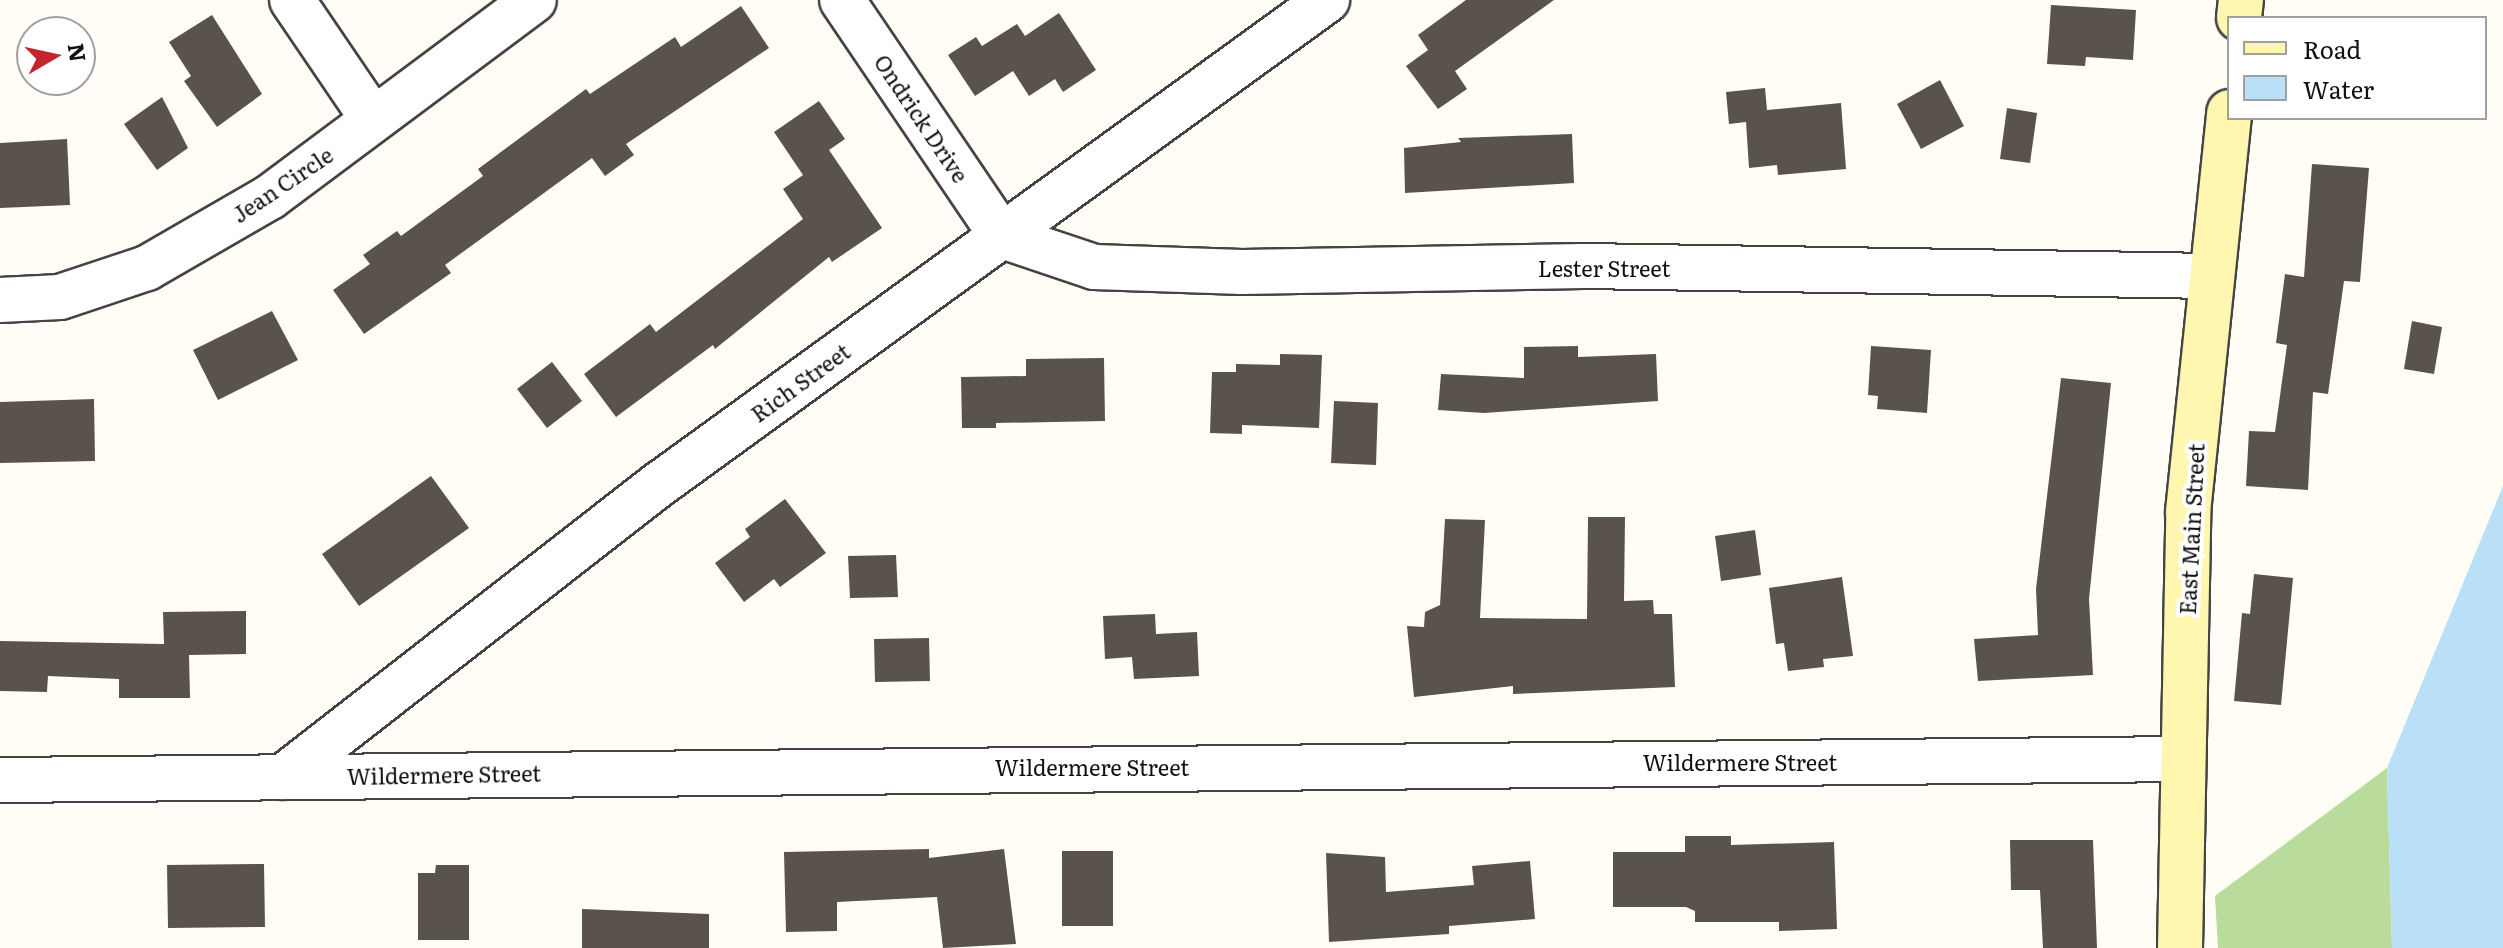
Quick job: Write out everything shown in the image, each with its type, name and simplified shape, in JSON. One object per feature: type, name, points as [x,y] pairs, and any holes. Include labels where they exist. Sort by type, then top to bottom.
[{"type":"main road","name":"East Main Street","points":[[2180,948],[2188,512],[2228,120]]},
{"type":"street","points":[[292,0],[373,119]]},
{"type":"street","name":"Jean Circle","points":[[0,300],[60,297],[147,268],[270,197],[534,0]]},
{"type":"street","name":"Ondrick Drive","points":[[842,0],[1002,236]]},
{"type":"street","name":"Rich Street","points":[[283,777],[661,483],[1327,0]]},
{"type":"street","name":"Lester Street","points":[[1002,236],[1094,267],[1138,269],[1242,272],[1583,266],[2212,276]]},
{"type":"street","name":"Wildermere Street","points":[[0,780],[2183,759]]},
{"type":"green space","points":[[2387,768],[2392,948],[2218,948],[2215,896]]},
{"type":"water","points":[[2503,486],[2503,948],[2392,948],[2387,768]]},
{"type":"building","points":[[1466,0],[1554,0],[1455,71],[1467,89],[1438,109],[1406,66],[1428,50],[1418,35]]},
{"type":"building","points":[[2051,5],[2136,10],[2133,60],[2086,57],[2085,66],[2047,64]]},
{"type":"building","points":[[741,6],[769,48],[626,144],[634,155],[605,176],[592,158],[445,265],[451,273],[364,334],[333,290],[370,264],[363,255],[397,231],[401,236],[483,176],[478,169],[586,89],[590,94],[675,37],[681,47]]},
{"type":"building","points":[[1059,13],[1096,70],[1063,92],[1055,79],[1029,96],[1013,71],[975,96],[948,55],[976,37],[982,46],[1017,24],[1025,36]]},
{"type":"building","points":[[212,15],[262,94],[217,127],[184,81],[191,76],[169,42]]},
{"type":"building","points":[[1940,80],[1964,126],[1921,149],[1897,104]]},
{"type":"building","points":[[1765,88],[1767,110],[1841,103],[1846,169],[1778,175],[1777,165],[1749,168],[1746,122],[1729,124],[1726,92]]},
{"type":"building","points":[[162,97],[188,148],[157,170],[124,124]]},
{"type":"building","points":[[819,101],[845,139],[829,150],[882,228],[832,262],[829,257],[715,349],[713,345],[616,417],[584,374],[650,324],[656,332],[803,219],[783,189],[803,175],[774,132]]},
{"type":"building","points":[[2007,108],[2037,113],[2030,163],[2000,159]]},
{"type":"building","points":[[1572,134],[1574,183],[1405,193],[1404,148],[1461,142],[1458,138]]},
{"type":"building","points":[[67,139],[70,205],[0,208],[0,143]]},
{"type":"building","points":[[2312,164],[2369,168],[2360,282],[2344,281],[2328,394],[2313,392],[2308,490],[2246,486],[2249,431],[2275,432],[2287,345],[2276,343],[2285,274],[2304,277]]},
{"type":"building","points":[[272,311],[298,360],[218,400],[193,350]]},
{"type":"building","points":[[2412,321],[2442,327],[2434,374],[2404,369]]},
{"type":"building","points":[[1578,346],[1578,357],[1656,354],[1658,401],[1484,413],[1438,410],[1441,374],[1524,378],[1524,347]]},
{"type":"building","points":[[1871,346],[1931,350],[1927,413],[1877,409],[1878,396],[1868,395]]},
{"type":"building","points":[[1280,354],[1322,355],[1319,428],[1242,425],[1242,434],[1210,433],[1212,372],[1236,372],[1236,364],[1280,365]]},
{"type":"building","points":[[1104,358],[1105,421],[996,423],[996,428],[962,428],[961,377],[1026,376],[1026,359]]},
{"type":"building","points":[[552,362],[582,401],[547,428],[517,389]]},
{"type":"building","points":[[2061,378],[2111,383],[2089,599],[2093,675],[1978,681],[1974,639],[2038,635],[2036,589]]},
{"type":"building","points":[[94,399],[95,461],[0,463],[0,402]]},
{"type":"building","points":[[1334,401],[1378,403],[1376,465],[1331,463]]},
{"type":"building","points":[[431,476],[469,528],[359,606],[322,554]]},
{"type":"building","points":[[785,499],[826,553],[780,587],[774,579],[744,602],[715,563],[750,537],[745,529]]},
{"type":"building","points":[[1588,517],[1625,517],[1624,601],[1653,600],[1654,614],[1672,614],[1675,687],[1513,694],[1513,686],[1414,697],[1407,626],[1424,627],[1425,612],[1440,605],[1445,519],[1485,520],[1480,618],[1587,619]]},
{"type":"building","points":[[1755,530],[1761,575],[1721,581],[1715,536]]},
{"type":"building","points":[[896,555],[898,597],[850,598],[848,556]]},
{"type":"building","points":[[2254,574],[2293,578],[2281,705],[2234,701],[2242,613],[2250,614]]},
{"type":"building","points":[[1842,577],[1853,656],[1823,659],[1824,667],[1788,671],[1784,643],[1776,644],[1769,588]]},
{"type":"building","points":[[246,611],[246,654],[189,655],[190,698],[119,698],[119,679],[48,676],[47,692],[0,691],[0,641],[164,644],[163,612]]},
{"type":"building","points":[[1155,614],[1156,634],[1197,632],[1199,676],[1134,679],[1132,657],[1105,659],[1103,616]]},
{"type":"building","points":[[929,638],[930,681],[875,682],[874,639]]},
{"type":"building","points":[[1685,836],[1731,836],[1731,845],[1834,842],[1837,929],[1779,931],[1779,922],[1695,922],[1695,911],[1686,907],[1613,907],[1613,852],[1685,852]]},
{"type":"building","points":[[2010,840],[2093,840],[2097,948],[2043,948],[2040,890],[2011,890]]},
{"type":"building","points":[[929,849],[929,858],[1004,849],[1016,944],[943,948],[937,897],[837,902],[837,931],[786,932],[784,852]]},
{"type":"building","points":[[1062,851],[1113,851],[1113,926],[1062,926]]},
{"type":"building","points":[[1326,853],[1385,857],[1386,892],[1474,885],[1472,866],[1530,861],[1535,919],[1449,926],[1449,934],[1329,942]]},
{"type":"building","points":[[264,864],[265,927],[168,928],[167,865]]},
{"type":"building","points":[[436,865],[469,865],[469,940],[418,940],[418,873],[435,873]]},
{"type":"building","points":[[582,909],[709,914],[709,948],[582,948]]}]
